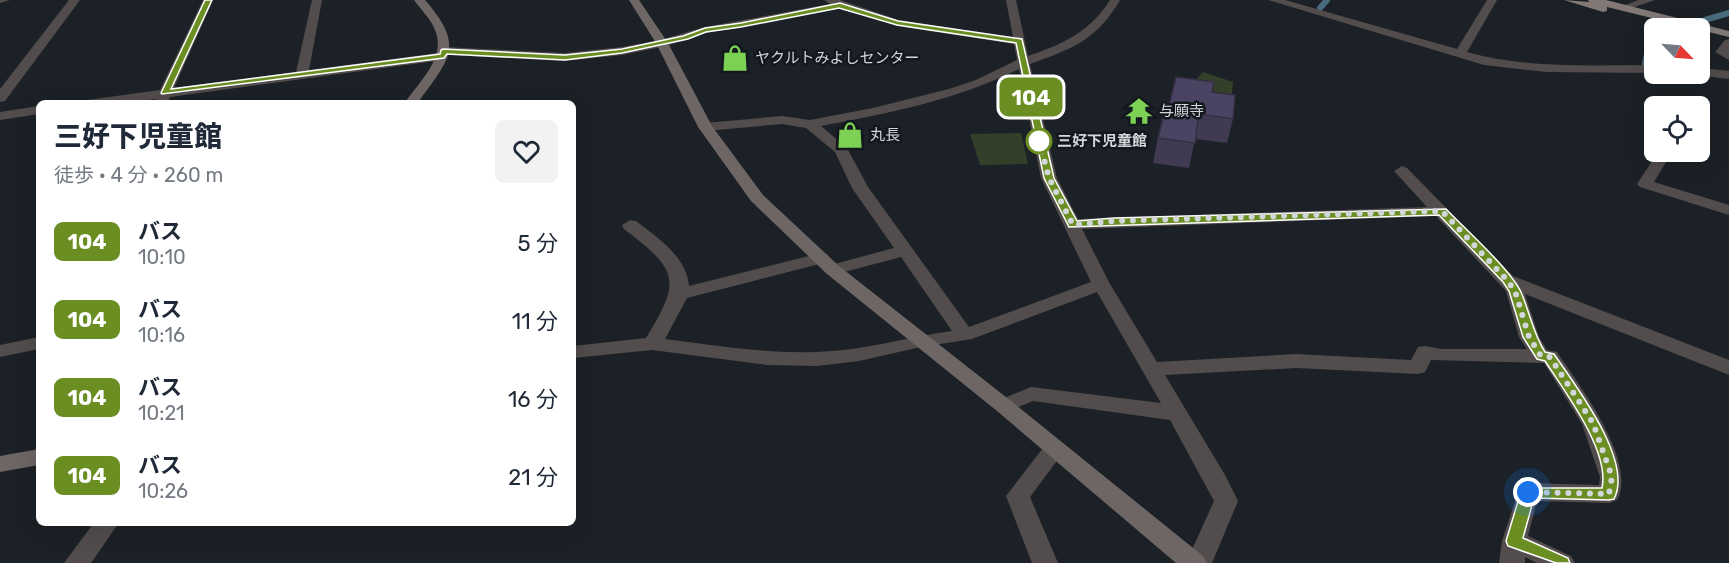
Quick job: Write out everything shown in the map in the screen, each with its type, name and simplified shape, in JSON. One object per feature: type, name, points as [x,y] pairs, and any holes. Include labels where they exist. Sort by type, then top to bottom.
[{"type":"main road","points":[[1569,0],[1644,19]]},
{"type":"main road","points":[[1593,0],[1729,34]]},
{"type":"main road","points":[[1710,37],[1729,42]]},
{"type":"street","points":[[0,0],[5,0]]},
{"type":"street","points":[[0,98],[75,0]]},
{"type":"street","points":[[163,98],[208,0]]},
{"type":"street","points":[[302,74],[317,0]]},
{"type":"street","points":[[413,100],[443,54],[444,33],[435,16],[419,0]]},
{"type":"street","points":[[634,0],[662,43],[705,127],[757,198],[827,264],[1194,563]]},
{"type":"street","points":[[1011,0],[1049,178],[1101,284],[1217,480],[1226,501],[1199,563]]},
{"type":"street","points":[[705,127],[782,120],[810,124],[927,100],[977,84],[1024,62],[1053,54],[1084,37],[1104,16],[1115,0]]},
{"type":"street","points":[[1273,0],[1484,61],[1546,68],[1644,69]]},
{"type":"street","points":[[1460,54],[1492,0]]},
{"type":"street","points":[[1623,8],[1650,0]]},
{"type":"street","points":[[138,100],[443,54],[565,57],[622,51],[662,43],[705,30],[741,25],[834,3],[897,23],[1019,41]]},
{"type":"street","points":[[1729,42],[1721,52],[1729,56]]},
{"type":"street","points":[[1710,73],[1729,75]]},
{"type":"street","points":[[0,116],[36,110]]},
{"type":"street","points":[[810,124],[835,142],[842,151],[860,188],[965,335]]},
{"type":"street","points":[[1659,162],[1645,184],[1729,210]]},
{"type":"street","points":[[1402,171],[1507,280],[1515,291],[1529,337],[1541,356]]},
{"type":"street","points":[[1073,225],[1106,221],[1442,211]]},
{"type":"street","points":[[630,225],[664,252],[679,277],[680,294],[652,344]]},
{"type":"street","points":[[680,294],[904,251]]},
{"type":"street","points":[[1507,280],[1729,368]]},
{"type":"street","points":[[576,352],[652,344],[766,358],[817,359],[859,355],[921,341],[965,335],[1101,284]]},
{"type":"street","points":[[0,351],[36,344]]},
{"type":"street","points":[[1150,369],[1296,361],[1418,367],[1425,352],[1441,355],[1550,357],[1593,423],[1612,477],[1609,494],[1528,492],[1513,552],[1562,563]]},
{"type":"street","points":[[1004,406],[1031,394],[1178,413]]},
{"type":"street","points":[[1045,563],[1018,496],[1054,450]]},
{"type":"street","points":[[0,464],[36,458]]},
{"type":"street","points":[[77,563],[105,526]]},
{"type":"green space","points":[[1203,72],[1233,82],[1231,107],[1186,91]]},
{"type":"green space","points":[[1021,133],[1028,164],[980,165],[970,134]]},
{"type":"building","points":[[1176,77],[1214,82],[1212,92],[1235,95],[1233,119],[1199,114],[1195,143],[1158,138],[1164,114],[1167,114]]},
{"type":"waterway","points":[[1320,8],[1327,0]]},
{"type":"waterway","points":[[1710,19],[1729,13]]},
{"type":"bus line","name":"104","points":[[208,0],[165,93],[444,56],[443,51],[565,57],[622,51],[685,38],[705,30],[840,5],[897,23],[1019,41],[1049,178],[1073,225],[1114,221],[1442,211],[1515,291],[1529,337],[1541,356],[1550,357],[1593,423],[1612,477],[1609,494],[1528,492],[1514,541],[1562,563]]},
{"type":"place","name":"ヤクルトみよしセンター","points":[[735,58]]},
{"type":"place","name":"与願寺","points":[[1139,111]]},
{"type":"place","name":"丸長","points":[[850,135]]},
{"type":"place","name":"三好下児童館","points":[[1039,141]]},
{"type":"route","points":[[1039,141],[1049,178],[1073,225],[1114,221],[1442,211],[1515,291],[1529,337],[1541,356],[1550,357],[1593,423],[1612,477],[1609,494],[1528,492]]}]
